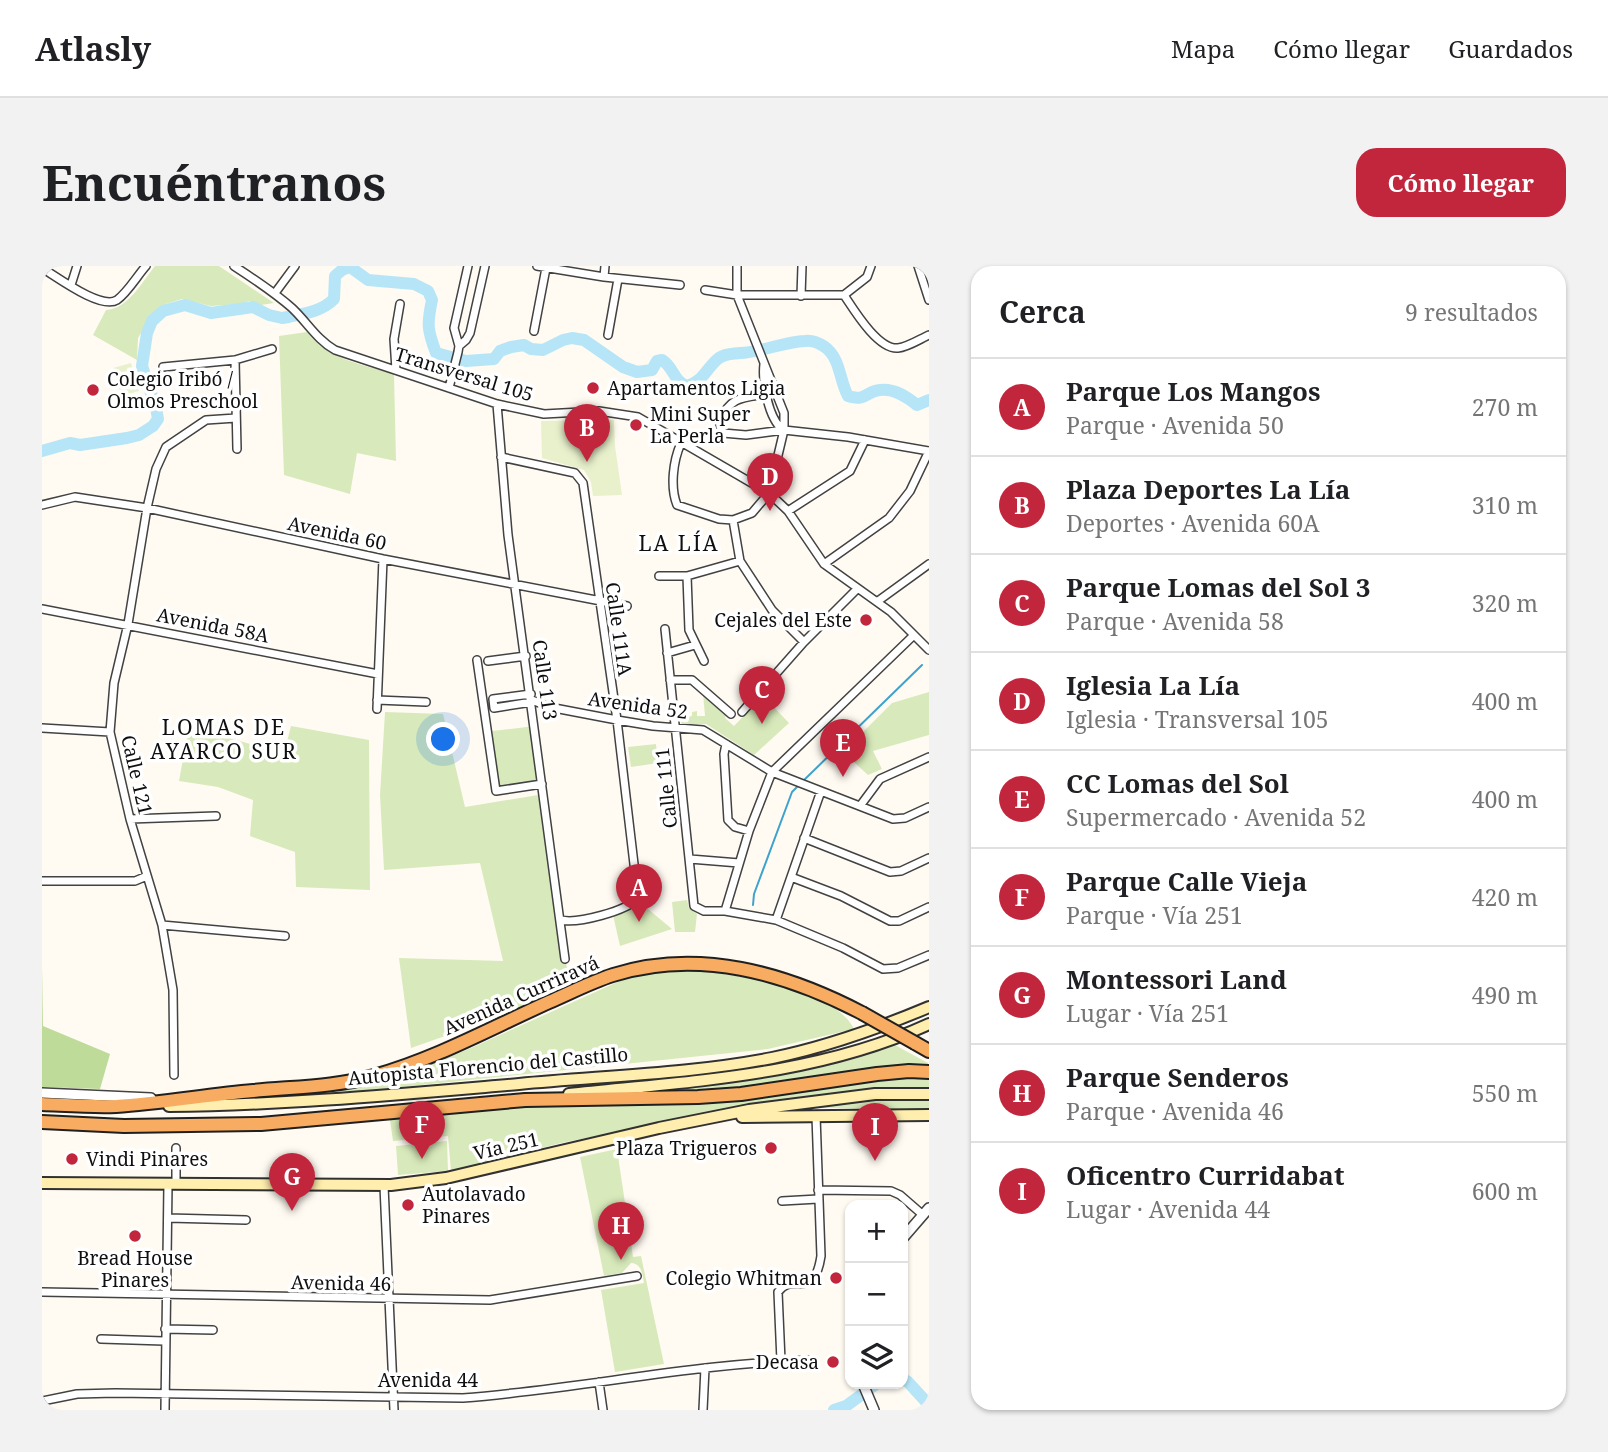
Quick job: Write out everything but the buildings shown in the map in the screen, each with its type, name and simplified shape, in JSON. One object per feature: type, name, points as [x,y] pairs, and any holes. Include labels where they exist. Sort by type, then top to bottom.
[{"type":"highway","name":"Avenida Curriravá","points":[[116,1106],[360,1080],[408,1066],[612,975],[649,966],[686,963],[733,967],[792,981],[823,993],[929,1051]]},
{"type":"highway","points":[[525,1100],[698,1097],[741,1094],[877,1074],[929,1072]]},
{"type":"highway","name":"Autopista Florencio del Castillo","points":[[42,1122],[124,1126],[261,1124],[525,1100]]},
{"type":"highway","name":"Autopista Florencio del Castillo","points":[[46,1103],[116,1106]]},
{"type":"main road","name":"Autopista Florencio del Castillo","points":[[116,1106],[230,1105],[724,1066],[797,1052],[845,1038],[929,1007]]},
{"type":"main road","name":"Autopista Florencio del Castillo","points":[[525,1100],[754,1074],[802,1065],[862,1048],[929,1024]]},
{"type":"main road","name":"Vía 251","points":[[42,1183],[384,1186],[446,1178],[659,1128],[775,1106],[861,1096],[929,1094]]},
{"type":"main road","points":[[775,1106],[804,1109],[816,1116],[861,1096]]},
{"type":"main road","name":"Vía 251","points":[[722,1116],[929,1115]]},
{"type":"street","points":[[71,285],[77,266]]},
{"type":"street","points":[[42,268],[106,303],[114,302],[123,295],[146,266]]},
{"type":"street","name":"Transversal 105","points":[[234,266],[275,293],[322,342],[335,350],[497,404],[544,414],[586,411],[638,417],[769,492],[788,511],[824,564],[878,601],[929,650]]},
{"type":"street","points":[[275,293],[295,266]]},
{"type":"street","points":[[459,349],[454,328],[468,266]]},
{"type":"street","points":[[449,388],[459,349],[470,333],[485,266]]},
{"type":"street","points":[[604,277],[605,266]]},
{"type":"street","points":[[681,443],[676,454],[674,475],[677,505],[699,514],[733,520],[752,513],[769,492],[784,430],[783,408],[737,295],[737,266]]},
{"type":"street","points":[[801,296],[803,266]]},
{"type":"street","points":[[705,290],[737,295],[844,295],[867,277],[871,266]]},
{"type":"street","points":[[918,266],[929,300]]},
{"type":"street","points":[[534,331],[542,267],[680,285]]},
{"type":"street","points":[[608,335],[618,279]]},
{"type":"street","points":[[844,295],[859,318],[886,346],[899,348],[929,335]]},
{"type":"street","points":[[396,370],[394,339],[400,304]]},
{"type":"street","points":[[163,367],[235,360],[272,349]]},
{"type":"street","points":[[235,360],[237,449]]},
{"type":"street","points":[[764,364],[767,394],[777,425],[784,430]]},
{"type":"street","points":[[767,394],[737,398],[727,406],[719,421],[723,433],[746,435],[784,430],[929,451],[910,491],[889,518],[824,564]]},
{"type":"street","name":"Calle 113","points":[[497,404],[508,535],[565,959]]},
{"type":"street","name":"Calle 121","points":[[174,1075],[173,990],[162,925],[130,819],[110,732],[114,682],[128,624],[147,508],[156,469],[166,447],[206,420],[236,418]]},
{"type":"street","points":[[788,511],[850,471],[865,440]]},
{"type":"street","name":"Calle 111A","points":[[501,457],[575,473],[583,483],[617,720],[638,898],[635,902],[580,921],[561,920]]},
{"type":"street","name":"Avenida 60","points":[[42,505],[75,497],[147,508],[383,559],[627,606]]},
{"type":"street","points":[[733,520],[740,561],[772,610],[804,642]]},
{"type":"street","points":[[383,559],[377,705],[426,702]]},
{"type":"street","points":[[660,576],[687,576],[740,561]]},
{"type":"street","points":[[878,601],[929,564]]},
{"type":"street","points":[[687,576],[689,630],[704,661]]},
{"type":"street","points":[[742,712],[804,642],[857,589]]},
{"type":"street","name":"Avenida 58A","points":[[42,609],[378,674]]},
{"type":"street","name":"Calle 111","points":[[665,629],[690,859],[692,902],[698,909],[725,911]]},
{"type":"street","points":[[914,635],[772,772],[749,831],[725,911],[776,920],[883,969],[898,968],[929,954]]},
{"type":"street","points":[[667,653],[695,645]]},
{"type":"street","points":[[488,661],[526,656]]},
{"type":"street","points":[[477,660],[496,792],[542,783]]},
{"type":"street","points":[[670,680],[692,680],[731,714]]},
{"type":"street","name":"Avenida 52","points":[[531,699],[549,707],[617,720],[703,730],[772,772],[893,819],[905,818],[929,807]]},
{"type":"street","points":[[42,729],[110,732]]},
{"type":"street","points":[[726,744],[724,754],[728,820],[735,827],[749,831]]},
{"type":"street","points":[[860,806],[880,779],[929,757]]},
{"type":"street","points":[[776,920],[821,791]]},
{"type":"street","points":[[130,819],[216,816]]},
{"type":"street","points":[[804,838],[890,872],[901,871],[929,858]]},
{"type":"street","points":[[690,859],[739,863]]},
{"type":"street","points":[[42,881],[135,881],[147,876]]},
{"type":"street","points":[[791,877],[841,896],[890,921],[899,921],[929,907]]},
{"type":"street","points":[[162,925],[285,936]]},
{"type":"street","points":[[42,1093],[170,1099]]},
{"type":"street","points":[[781,1361],[778,1292],[788,1284],[806,1284],[816,1275],[821,1255],[816,1116]]},
{"type":"street","points":[[165,1410],[164,1329],[168,1218],[176,1148]]},
{"type":"street","points":[[384,1186],[394,1410]]},
{"type":"street","points":[[818,1189],[891,1191],[900,1195],[926,1212],[908,1232]]},
{"type":"street","points":[[782,1201],[818,1199]]},
{"type":"street","points":[[168,1218],[246,1220]]},
{"type":"street","name":"Avenida 46","points":[[42,1292],[490,1300],[637,1276]]},
{"type":"street","points":[[164,1329],[213,1330]]},
{"type":"street","points":[[101,1339],[164,1341]]},
{"type":"street","name":"Avenida 44","points":[[42,1401],[77,1394],[166,1393],[463,1398],[705,1368],[813,1360]]},
{"type":"street","points":[[703,1410],[705,1368]]},
{"type":"street","points":[[599,1382],[603,1410]]},
{"type":"street","points":[[865,1390],[874,1410]]},
{"type":"green space","points":[[155,266],[219,266],[274,303],[261,305],[249,301],[211,306],[182,299],[166,304],[148,321],[138,338],[137,360],[93,335],[106,310],[128,300]]},
{"type":"green space","points":[[307,332],[335,355],[394,374],[396,461],[357,453],[350,494],[284,475],[279,336]]},
{"type":"green space","points":[[131,363],[139,391],[121,396],[113,368]]},
{"type":"green space","points":[[614,420],[622,495],[593,496],[591,482],[584,470],[542,458],[541,421]]},
{"type":"green space","points":[[929,692],[929,735],[873,751],[882,769],[868,775],[843,752],[892,703]]},
{"type":"green space","points":[[703,693],[727,714],[725,718],[734,726],[763,696],[789,723],[754,755],[706,724],[682,725],[680,718],[692,716],[692,712],[697,711],[697,716],[705,716]]},
{"type":"green space","points":[[385,712],[443,714],[465,807],[538,795],[552,856],[570,992],[411,1048],[399,958],[503,961],[480,863],[384,870],[380,795]]},
{"type":"green space","points":[[189,726],[284,754],[291,726],[369,740],[370,890],[296,887],[295,852],[250,836],[253,800],[218,787],[179,781]]},
{"type":"green space","points":[[535,726],[537,782],[499,787],[492,731]]},
{"type":"green space","points":[[656,744],[658,763],[631,767],[628,747]]},
{"type":"green space","points":[[687,900],[689,908],[697,914],[695,932],[675,932],[672,902]]},
{"type":"green space","points":[[642,904],[672,929],[620,946],[613,915]]},
{"type":"green space","points":[[42,966],[43,1026],[110,1054],[100,1089],[42,1087]]},
{"type":"green space","points":[[679,969],[749,978],[801,992],[842,1014],[854,1029],[768,1049],[315,1096],[390,1081],[622,980],[646,973]]},
{"type":"green space","points":[[893,1044],[928,1063],[927,1068],[771,1086],[655,1091],[805,1068]]},
{"type":"green space","points":[[902,1075],[929,1075],[929,1110],[779,1107],[725,1111],[561,1143],[451,1171],[448,1136],[393,1141],[390,1120],[547,1103],[717,1099]]},
{"type":"green space","points":[[447,1141],[448,1171],[398,1175],[396,1146]]},
{"type":"green space","points":[[617,1149],[633,1257],[641,1256],[664,1364],[615,1372],[601,1290],[644,1283],[639,1267],[631,1263],[622,1273],[604,1276],[580,1157]]},
{"type":"waterway","points":[[289,317],[282,318],[310,312],[329,304],[334,299],[335,276],[350,267],[368,280],[414,284],[428,291],[432,300],[429,332],[436,353],[466,361],[494,359],[500,351],[524,345],[543,350],[572,338],[584,340],[623,367],[637,372],[652,370],[657,361],[662,360],[679,381],[687,386],[701,378],[724,355],[810,341],[825,347],[834,357],[848,396],[859,398],[875,391],[890,390],[917,405],[929,400]]},
{"type":"waterway","points":[[42,451],[70,443],[80,445],[127,438],[139,435],[153,426],[158,419],[156,408],[142,366],[147,333],[152,321],[163,311],[185,305],[211,313],[253,307],[282,318]]},
{"type":"waterway","points":[[802,782],[922,665]]},
{"type":"waterway","points":[[753,905],[754,894],[792,792],[798,786]]},
{"type":"waterway","points":[[908,1382],[929,1405]]},
{"type":"waterway","points":[[834,1410],[846,1406],[869,1389]]},
{"type":"place","name":"Apartamentos Ligia","points":[[593,388]]},
{"type":"place","name":"Colegio Iribó / Olmos Preschool","points":[[93,390]]},
{"type":"place","name":"Mini Super La Perla","points":[[636,425]]},
{"type":"place","name":"Plaza Deportes La Lía","points":[[587,462]]},
{"type":"place","name":"Iglesia La Lía","points":[[770,511]]},
{"type":"place","name":"Cejales del Este","points":[[866,620]]},
{"type":"place","name":"Parque Lomas del Sol 3","points":[[762,724]]},
{"type":"place","name":"CC Lomas del Sol","points":[[843,777]]},
{"type":"place","name":"Parque Los Mangos","points":[[639,922]]},
{"type":"place","name":"Plaza Trigueros","points":[[771,1148]]},
{"type":"place","name":"Vindi Pinares","points":[[72,1159]]},
{"type":"place","name":"Parque Calle Vieja","points":[[422,1159]]},
{"type":"place","name":"Oficentro Curridabat","points":[[875,1161]]},
{"type":"place","name":"Autolavado Pinares","points":[[408,1205]]},
{"type":"place","name":"Montessori Land","points":[[292,1211]]},
{"type":"place","name":"Bread House Pinares","points":[[135,1236]]},
{"type":"place","name":"Parque Senderos","points":[[621,1260]]},
{"type":"place","name":"Colegio Whitman","points":[[836,1278]]},
{"type":"place","name":"Decasa","points":[[833,1362]]},
{"type":"district","name":"LA LÍA","points":[[679,544]]},
{"type":"district","name":"LOMAS DE AYARCO SUR","points":[[224,740]]}]
